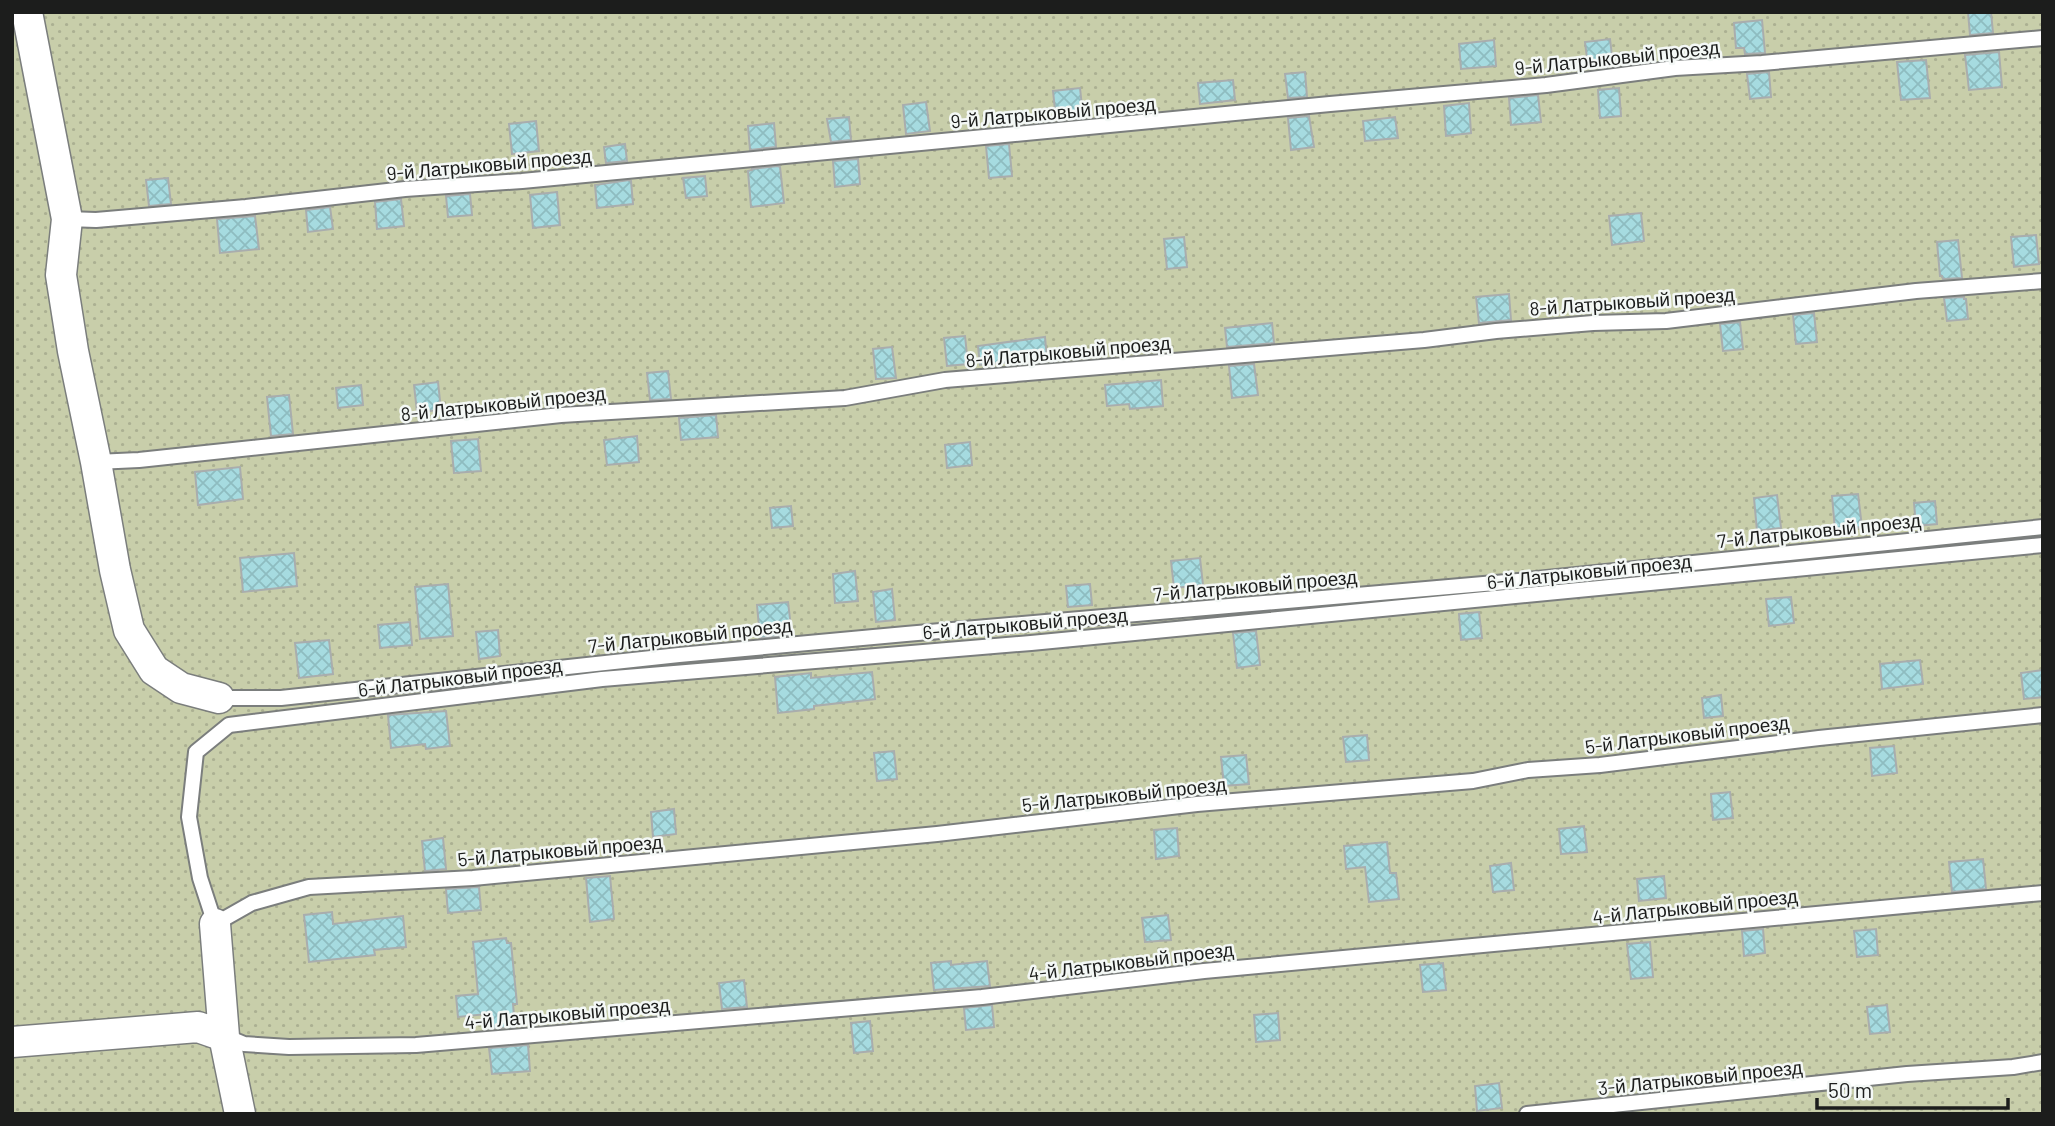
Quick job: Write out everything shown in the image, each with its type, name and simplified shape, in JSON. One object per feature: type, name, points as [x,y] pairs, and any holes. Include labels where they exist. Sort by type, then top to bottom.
[{"type":"street","points":[[27,12],[67,219],[61,275],[73,351],[129,630],[154,670],[181,688],[219,698]]},
{"type":"street","points":[[215,924],[224,1036],[240,1114]]},
{"type":"street","points":[[12,1042],[198,1027],[224,1036]]},
{"type":"lane","name":"9-й Латрыковый проезд","points":[[67,219],[96,220],[246,207],[1546,85],[1675,68],[2043,38]]},
{"type":"lane","name":"8-й Латрыковый проезд","points":[[96,461],[139,460],[561,415],[845,398],[945,380],[1424,340],[1593,323],[1666,321],[1916,291],[2043,281]]},
{"type":"lane","name":"7-й Латрыковый проезд","points":[[219,698],[281,698],[706,653],[1518,581],[2043,527]]},
{"type":"lane","name":"6-й Латрыковый проезд","points":[[215,924],[200,878],[189,817],[196,752],[229,725],[602,679],[1031,643],[2043,545]]},
{"type":"lane","name":"5-й Латрыковый проезд","points":[[215,924],[252,903],[309,887],[472,878],[937,834],[1197,804],[1473,781],[1528,770],[1600,765],[1819,738],[2043,715]]},
{"type":"lane","name":"4-й Латрыковый проезд","points":[[224,1036],[244,1044],[289,1047],[416,1045],[982,998],[1204,971],[2043,893]]},
{"type":"lane","name":"3-й Латрыковый проезд","points":[[1527,1114],[2043,1062]]},
{"type":"green space","points":[[12,12],[2043,12],[2043,1114],[12,1114]]},
{"type":"building","points":[[1968,12],[1991,12],[1993,33],[1970,35]]},
{"type":"building","points":[[1762,20],[1765,53],[1745,54],[1744,48],[1736,48],[1734,23]]},
{"type":"building","points":[[1610,39],[1613,64],[1588,66],[1585,42]]},
{"type":"building","points":[[1494,40],[1496,66],[1461,69],[1459,44]]},
{"type":"building","points":[[1999,52],[2002,87],[1969,90],[1965,55]]},
{"type":"building","points":[[1926,60],[1930,98],[1901,100],[1897,62]]},
{"type":"building","points":[[1305,72],[1307,97],[1288,98],[1285,74]]},
{"type":"building","points":[[1769,72],[1771,97],[1750,99],[1747,74]]},
{"type":"building","points":[[1233,80],[1235,100],[1200,104],[1198,83]]},
{"type":"building","points":[[1080,88],[1083,116],[1056,119],[1053,91]]},
{"type":"building","points":[[1619,88],[1621,116],[1600,118],[1598,90]]},
{"type":"building","points":[[1538,95],[1541,122],[1511,125],[1509,98]]},
{"type":"building","points":[[926,102],[930,131],[906,134],[903,105]]},
{"type":"building","points":[[1469,103],[1471,133],[1446,136],[1444,106]]},
{"type":"building","points":[[1309,116],[1314,147],[1291,150],[1288,118]]},
{"type":"building","points":[[849,117],[851,140],[831,142],[827,119]]},
{"type":"building","points":[[1395,117],[1398,138],[1365,141],[1363,121]]},
{"type":"building","points":[[536,121],[539,151],[512,154],[509,124]]},
{"type":"building","points":[[774,123],[776,147],[750,150],[748,126]]},
{"type":"building","points":[[625,144],[627,161],[606,163],[604,147]]},
{"type":"building","points":[[1009,144],[1012,176],[989,178],[986,146]]},
{"type":"building","points":[[858,159],[860,184],[835,187],[833,161]]},
{"type":"building","points":[[778,166],[784,203],[751,207],[748,171]]},
{"type":"building","points":[[705,176],[707,196],[686,198],[683,178]]},
{"type":"building","points":[[168,178],[171,204],[149,206],[146,180]]},
{"type":"building","points":[[629,180],[633,204],[597,208],[595,185]]},
{"type":"building","points":[[557,192],[560,225],[533,228],[530,195]]},
{"type":"building","points":[[470,194],[472,215],[448,217],[446,196]]},
{"type":"building","points":[[401,199],[404,226],[377,229],[375,202]]},
{"type":"building","points":[[330,207],[333,229],[308,232],[306,210]]},
{"type":"building","points":[[1641,213],[1644,241],[1612,245],[1609,216]]},
{"type":"building","points":[[255,216],[259,249],[220,253],[217,219]]},
{"type":"building","points":[[2036,235],[2039,264],[2014,267],[2011,237]]},
{"type":"building","points":[[1184,237],[1187,267],[1167,269],[1164,239]]},
{"type":"building","points":[[1958,240],[1962,278],[1943,279],[1940,276],[1937,242]]},
{"type":"building","points":[[1509,294],[1511,320],[1479,323],[1476,297]]},
{"type":"building","points":[[1964,297],[1968,319],[1947,321],[1944,298]]},
{"type":"building","points":[[1814,313],[1817,342],[1796,344],[1793,315]]},
{"type":"building","points":[[1740,322],[1743,349],[1723,351],[1720,324]]},
{"type":"building","points":[[1272,323],[1274,343],[1227,347],[1225,328]]},
{"type":"building","points":[[965,336],[968,364],[947,366],[944,338]]},
{"type":"building","points":[[1045,337],[1047,359],[980,365],[978,346]]},
{"type":"building","points":[[892,347],[896,378],[876,379],[873,349]]},
{"type":"building","points":[[1254,364],[1258,395],[1232,398],[1229,366]]},
{"type":"building","points":[[668,371],[671,399],[650,400],[647,373]]},
{"type":"building","points":[[1161,380],[1163,406],[1130,409],[1129,404],[1107,406],[1105,385]]},
{"type":"building","points":[[438,382],[441,410],[417,412],[414,385]]},
{"type":"building","points":[[361,385],[363,405],[338,408],[336,388]]},
{"type":"building","points":[[289,395],[293,434],[271,436],[267,397]]},
{"type":"building","points":[[716,415],[718,437],[681,440],[679,418]]},
{"type":"building","points":[[637,436],[639,462],[607,465],[604,440]]},
{"type":"building","points":[[478,439],[481,471],[454,473],[451,441]]},
{"type":"building","points":[[970,442],[972,465],[947,468],[945,445]]},
{"type":"building","points":[[240,467],[243,499],[198,505],[195,472]]},
{"type":"building","points":[[1858,494],[1862,527],[1835,530],[1832,496]]},
{"type":"building","points":[[1777,495],[1781,528],[1757,531],[1754,498]]},
{"type":"building","points":[[1935,501],[1937,524],[1916,526],[1914,503]]},
{"type":"building","points":[[791,506],[793,526],[772,528],[770,508]]},
{"type":"building","points":[[294,553],[297,586],[243,592],[240,558]]},
{"type":"building","points":[[1200,558],[1203,585],[1174,588],[1171,561]]},
{"type":"building","points":[[855,571],[858,601],[835,603],[833,574]]},
{"type":"building","points":[[448,584],[453,636],[420,639],[415,587]]},
{"type":"building","points":[[1090,584],[1092,605],[1068,607],[1066,586]]},
{"type":"building","points":[[892,589],[895,620],[876,622],[873,592]]},
{"type":"building","points":[[1791,597],[1794,623],[1769,626],[1766,599]]},
{"type":"building","points":[[788,602],[792,635],[760,638],[757,605]]},
{"type":"building","points":[[1479,612],[1482,638],[1461,640],[1459,614]]},
{"type":"building","points":[[410,622],[412,645],[380,648],[378,625]]},
{"type":"building","points":[[498,630],[500,656],[479,659],[476,632]]},
{"type":"building","points":[[1256,631],[1260,665],[1237,668],[1233,633]]},
{"type":"building","points":[[329,640],[333,674],[299,678],[295,643]]},
{"type":"building","points":[[1920,660],[1923,684],[1882,689],[1880,664]]},
{"type":"building","points":[[2043,670],[2043,697],[2024,699],[2021,673]]},
{"type":"building","points":[[872,672],[875,699],[778,713],[775,677],[811,673],[811,678]]},
{"type":"building","points":[[1721,695],[1723,716],[1704,718],[1702,698]]},
{"type":"building","points":[[446,711],[450,746],[426,749],[425,744],[391,748],[388,715]]},
{"type":"building","points":[[1367,735],[1369,760],[1346,762],[1343,737]]},
{"type":"building","points":[[1894,746],[1897,773],[1872,776],[1870,748]]},
{"type":"building","points":[[894,751],[897,779],[877,781],[874,753]]},
{"type":"building","points":[[1246,755],[1249,784],[1224,786],[1221,757]]},
{"type":"building","points":[[1730,792],[1733,818],[1713,820],[1711,794]]},
{"type":"building","points":[[674,809],[676,834],[653,837],[651,812]]},
{"type":"building","points":[[1584,826],[1587,852],[1561,854],[1559,829]]},
{"type":"building","points":[[1177,828],[1179,856],[1156,859],[1154,830]]},
{"type":"building","points":[[443,838],[446,869],[425,871],[422,841]]},
{"type":"building","points":[[1387,842],[1390,873],[1396,873],[1399,899],[1369,902],[1365,867],[1346,869],[1344,846]]},
{"type":"building","points":[[1983,859],[1986,889],[1952,892],[1949,862]]},
{"type":"building","points":[[1511,863],[1514,890],[1493,892],[1490,866]]},
{"type":"building","points":[[610,876],[614,919],[590,922],[586,878]]},
{"type":"building","points":[[1664,876],[1666,898],[1639,901],[1637,879]]},
{"type":"building","points":[[479,887],[481,910],[448,913],[446,889]]},
{"type":"building","points":[[332,912],[333,924],[403,916],[406,947],[374,950],[375,955],[309,962],[304,915]]},
{"type":"building","points":[[1168,915],[1171,940],[1145,942],[1142,918]]},
{"type":"building","points":[[1763,929],[1765,953],[1744,956],[1742,931]]},
{"type":"building","points":[[1876,929],[1878,955],[1857,957],[1854,931]]},
{"type":"building","points":[[506,938],[507,943],[511,943],[517,1004],[513,1004],[515,1027],[487,1029],[486,1014],[458,1017],[456,996],[478,994],[473,942]]},
{"type":"building","points":[[1650,942],[1653,977],[1631,979],[1627,944]]},
{"type":"building","points":[[951,961],[951,965],[987,961],[990,986],[934,990],[931,963]]},
{"type":"building","points":[[1443,963],[1446,990],[1423,992],[1420,965]]},
{"type":"building","points":[[744,980],[747,1007],[722,1009],[719,983]]},
{"type":"building","points":[[992,1005],[994,1027],[966,1030],[964,1008]]},
{"type":"building","points":[[1887,1005],[1890,1032],[1870,1034],[1867,1007]]},
{"type":"building","points":[[1278,1013],[1280,1040],[1256,1042],[1254,1015]]},
{"type":"building","points":[[870,1021],[873,1051],[854,1053],[851,1023]]},
{"type":"building","points":[[528,1045],[530,1071],[492,1074],[489,1048]]},
{"type":"building","points":[[1499,1083],[1502,1108],[1477,1111],[1475,1086]]}]
